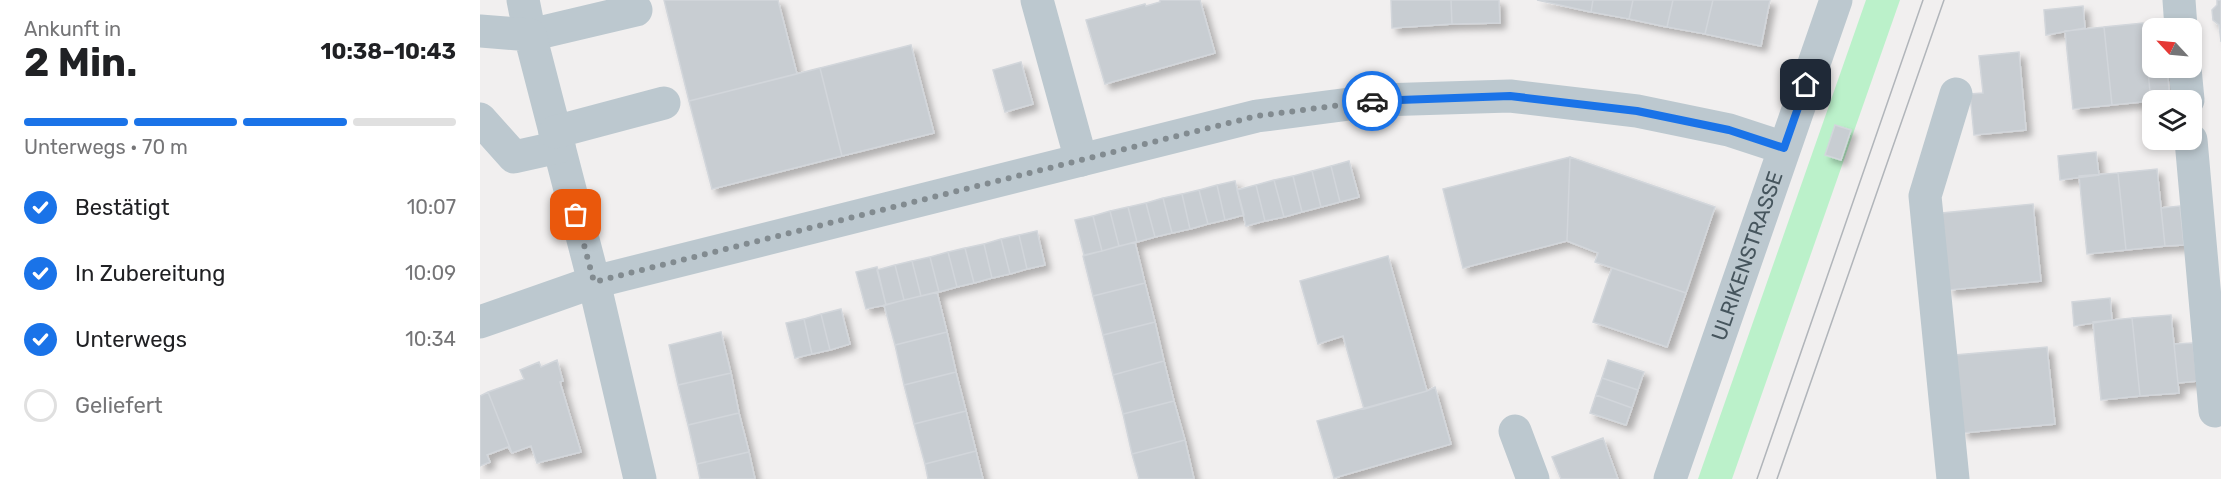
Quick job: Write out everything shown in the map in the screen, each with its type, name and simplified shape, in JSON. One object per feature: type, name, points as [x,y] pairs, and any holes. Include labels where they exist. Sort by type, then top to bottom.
[{"type":"street","points":[[523,0],[594,282],[640,479]]},
{"type":"street","points":[[1036,0],[1081,160]]},
{"type":"street","name":"ULRIKENSTRASSE","points":[[1670,479],[1836,0]]},
{"type":"street","points":[[2179,0],[2180,18]]},
{"type":"street","points":[[480,31],[530,35],[636,10]]},
{"type":"street","points":[[1953,479],[1925,196],[1956,94]]},
{"type":"street","points":[[480,322],[594,282],[1257,116],[1380,100],[1510,96],[1637,111],[1729,130],[1784,148]]},
{"type":"street","points":[[480,119],[514,157],[664,103]]},
{"type":"street","points":[[2192,150],[2215,411]]},
{"type":"street","points":[[1515,432],[1533,479]]},
{"type":"green space","points":[[1866,0],[1900,0],[1732,479],[1698,479]]},
{"type":"building","points":[[664,0],[778,0],[797,74],[689,101]]},
{"type":"building","points":[[1160,0],[1200,0],[1215,53],[1105,84],[1086,20],[1145,4],[1146,6],[1160,2]]},
{"type":"building","points":[[1391,0],[1451,0],[1452,24],[1392,28]]},
{"type":"building","points":[[1451,0],[1499,0],[1500,23],[1452,24]]},
{"type":"building","points":[[1537,0],[1593,0],[1591,12]]},
{"type":"building","points":[[1593,0],[1633,0],[1629,19],[1591,12]]},
{"type":"building","points":[[1633,0],[1673,0],[1667,27],[1629,19]]},
{"type":"building","points":[[1673,0],[1713,0],[1705,34],[1667,27]]},
{"type":"building","points":[[1713,0],[1770,0],[1761,46],[1705,34]]},
{"type":"building","points":[[2217,0],[2221,0],[2221,42],[2219,25],[2213,20],[2212,10],[2217,5]]},
{"type":"building","points":[[2083,6],[2085,28],[2046,35],[2044,10]]},
{"type":"building","points":[[2142,23],[2142,78],[2149,78],[2150,90],[2142,90],[2142,102],[2112,105],[2104,27]]},
{"type":"building","points":[[2104,27],[2112,105],[2073,109],[2065,31]]},
{"type":"building","points":[[911,45],[934,133],[842,156],[820,68]]},
{"type":"building","points":[[2019,52],[2026,130],[1974,135],[1970,94],[1983,93],[1979,56]]},
{"type":"building","points":[[1021,62],[1033,104],[1005,112],[993,70]]},
{"type":"building","points":[[820,68],[842,156],[712,189],[689,101]]},
{"type":"building","points":[[2149,78],[2168,78],[2169,90],[2150,90]]},
{"type":"building","points":[[1835,125],[1851,130],[1841,160],[1825,155]]},
{"type":"building","points":[[2096,152],[2099,175],[2060,180],[2058,156]]},
{"type":"building","points":[[1570,157],[1715,207],[1686,293],[1595,262],[1598,253],[1567,241]]},
{"type":"building","points":[[1570,157],[1567,241],[1463,268],[1443,189]]},
{"type":"building","points":[[1349,161],[1359,197],[1340,202],[1331,166]]},
{"type":"building","points":[[1331,166],[1340,202],[1321,207],[1312,171]]},
{"type":"building","points":[[2157,169],[2165,246],[2126,250],[2118,173]]},
{"type":"building","points":[[1312,171],[1321,207],[1302,212],[1293,176]]},
{"type":"building","points":[[2118,173],[2126,250],[2087,254],[2079,176]]},
{"type":"building","points":[[1293,176],[1302,212],[1284,217],[1274,180]]},
{"type":"building","points":[[1274,180],[1284,217],[1265,221],[1256,185]]},
{"type":"building","points":[[1235,181],[1244,215],[1225,220],[1217,185]]},
{"type":"building","points":[[1217,185],[1225,220],[1208,224],[1199,190]]},
{"type":"building","points":[[1256,185],[1265,221],[1246,226],[1237,190]]},
{"type":"building","points":[[1199,190],[1208,224],[1190,229],[1182,194]]},
{"type":"building","points":[[1182,194],[1190,229],[1172,233],[1163,198]]},
{"type":"building","points":[[1163,198],[1172,233],[1155,237],[1146,203]]},
{"type":"building","points":[[1146,203],[1155,237],[1137,242],[1128,207]]},
{"type":"building","points":[[2033,204],[2041,281],[1949,290],[1942,213]]},
{"type":"building","points":[[2180,206],[2184,245],[2165,246],[2161,208]]},
{"type":"building","points":[[1128,207],[1137,242],[1119,246],[1110,211]]},
{"type":"building","points":[[1110,211],[1119,246],[1102,251],[1093,216]]},
{"type":"building","points":[[1093,216],[1102,251],[1084,255],[1075,220]]},
{"type":"building","points":[[1037,231],[1045,265],[1027,269],[1019,235]]},
{"type":"building","points":[[1019,235],[1027,269],[1010,274],[1001,239]]},
{"type":"building","points":[[1001,239],[1010,274],[992,278],[984,244]]},
{"type":"building","points":[[1135,242],[1145,283],[1093,296],[1083,256]]},
{"type":"building","points":[[984,244],[992,278],[974,283],[965,248]]},
{"type":"building","points":[[965,248],[974,283],[957,287],[948,252]]},
{"type":"building","points":[[948,252],[957,287],[939,292],[930,257]]},
{"type":"building","points":[[1388,256],[1427,391],[1364,409],[1343,336],[1318,344],[1300,281]]},
{"type":"building","points":[[930,257],[939,292],[921,296],[912,261]]},
{"type":"building","points":[[912,261],[921,296],[904,300],[895,265]]},
{"type":"building","points":[[895,265],[904,300],[886,305],[877,270]]},
{"type":"building","points":[[877,267],[886,305],[866,309],[856,272]]},
{"type":"building","points":[[1612,268],[1686,293],[1667,347],[1593,322]]},
{"type":"building","points":[[1145,283],[1155,322],[1103,335],[1093,296]]},
{"type":"building","points":[[937,292],[947,332],[895,345],[884,305]]},
{"type":"building","points":[[2110,298],[2112,320],[2074,326],[2072,302]]},
{"type":"building","points":[[841,309],[850,344],[830,350],[821,314]]},
{"type":"building","points":[[821,314],[830,350],[812,354],[804,319]]},
{"type":"building","points":[[2171,315],[2179,393],[2140,396],[2132,318]]},
{"type":"building","points":[[2132,318],[2140,396],[2101,400],[2093,322]]},
{"type":"building","points":[[804,319],[812,354],[795,358],[786,323]]},
{"type":"building","points":[[1155,322],[1164,361],[1113,375],[1103,335]]},
{"type":"building","points":[[721,332],[731,373],[678,385],[669,345]]},
{"type":"building","points":[[947,332],[956,372],[904,385],[895,345]]},
{"type":"building","points":[[2193,343],[2197,381],[2178,383],[2174,344]]},
{"type":"building","points":[[2047,347],[2055,424],[1963,433],[1955,355]]},
{"type":"building","points":[[557,360],[563,381],[560,382],[581,452],[537,463],[531,446],[512,453],[488,392],[524,379],[520,370],[539,362],[541,367]]},
{"type":"building","points":[[1608,360],[1644,372],[1638,390],[1602,378]]},
{"type":"building","points":[[1164,361],[1174,401],[1123,414],[1113,375]]},
{"type":"building","points":[[956,372],[966,411],[914,424],[904,385]]},
{"type":"building","points":[[731,373],[739,413],[688,425],[678,385]]},
{"type":"building","points":[[1602,378],[1638,390],[1632,408],[1596,395]]},
{"type":"building","points":[[1435,387],[1451,444],[1334,478],[1317,421]]},
{"type":"building","points":[[488,392],[512,453],[508,447],[487,455],[490,462],[480,466],[480,396]]},
{"type":"building","points":[[1596,395],[1632,408],[1626,425],[1590,413]]},
{"type":"building","points":[[1174,401],[1185,440],[1132,454],[1123,414]]},
{"type":"building","points":[[966,411],[976,451],[925,464],[914,424]]},
{"type":"building","points":[[739,413],[749,452],[697,464],[688,425]]},
{"type":"building","points":[[1603,438],[1618,479],[1561,479],[1552,457]]},
{"type":"building","points":[[1185,440],[1194,479],[1139,479],[1132,454]]},
{"type":"building","points":[[976,451],[983,479],[928,479],[925,464]]},
{"type":"building","points":[[749,452],[755,479],[700,479],[697,464]]},
{"type":"tram line","points":[[1757,479],[1923,0]]},
{"type":"tram line","points":[[1777,479],[1944,0]]},
{"type":"way so far","points":[[576,215],[594,282],[1257,116],[1372,101]]},
{"type":"route","points":[[1372,101],[1510,96],[1637,111],[1729,130],[1784,148],[1806,85]]}]
